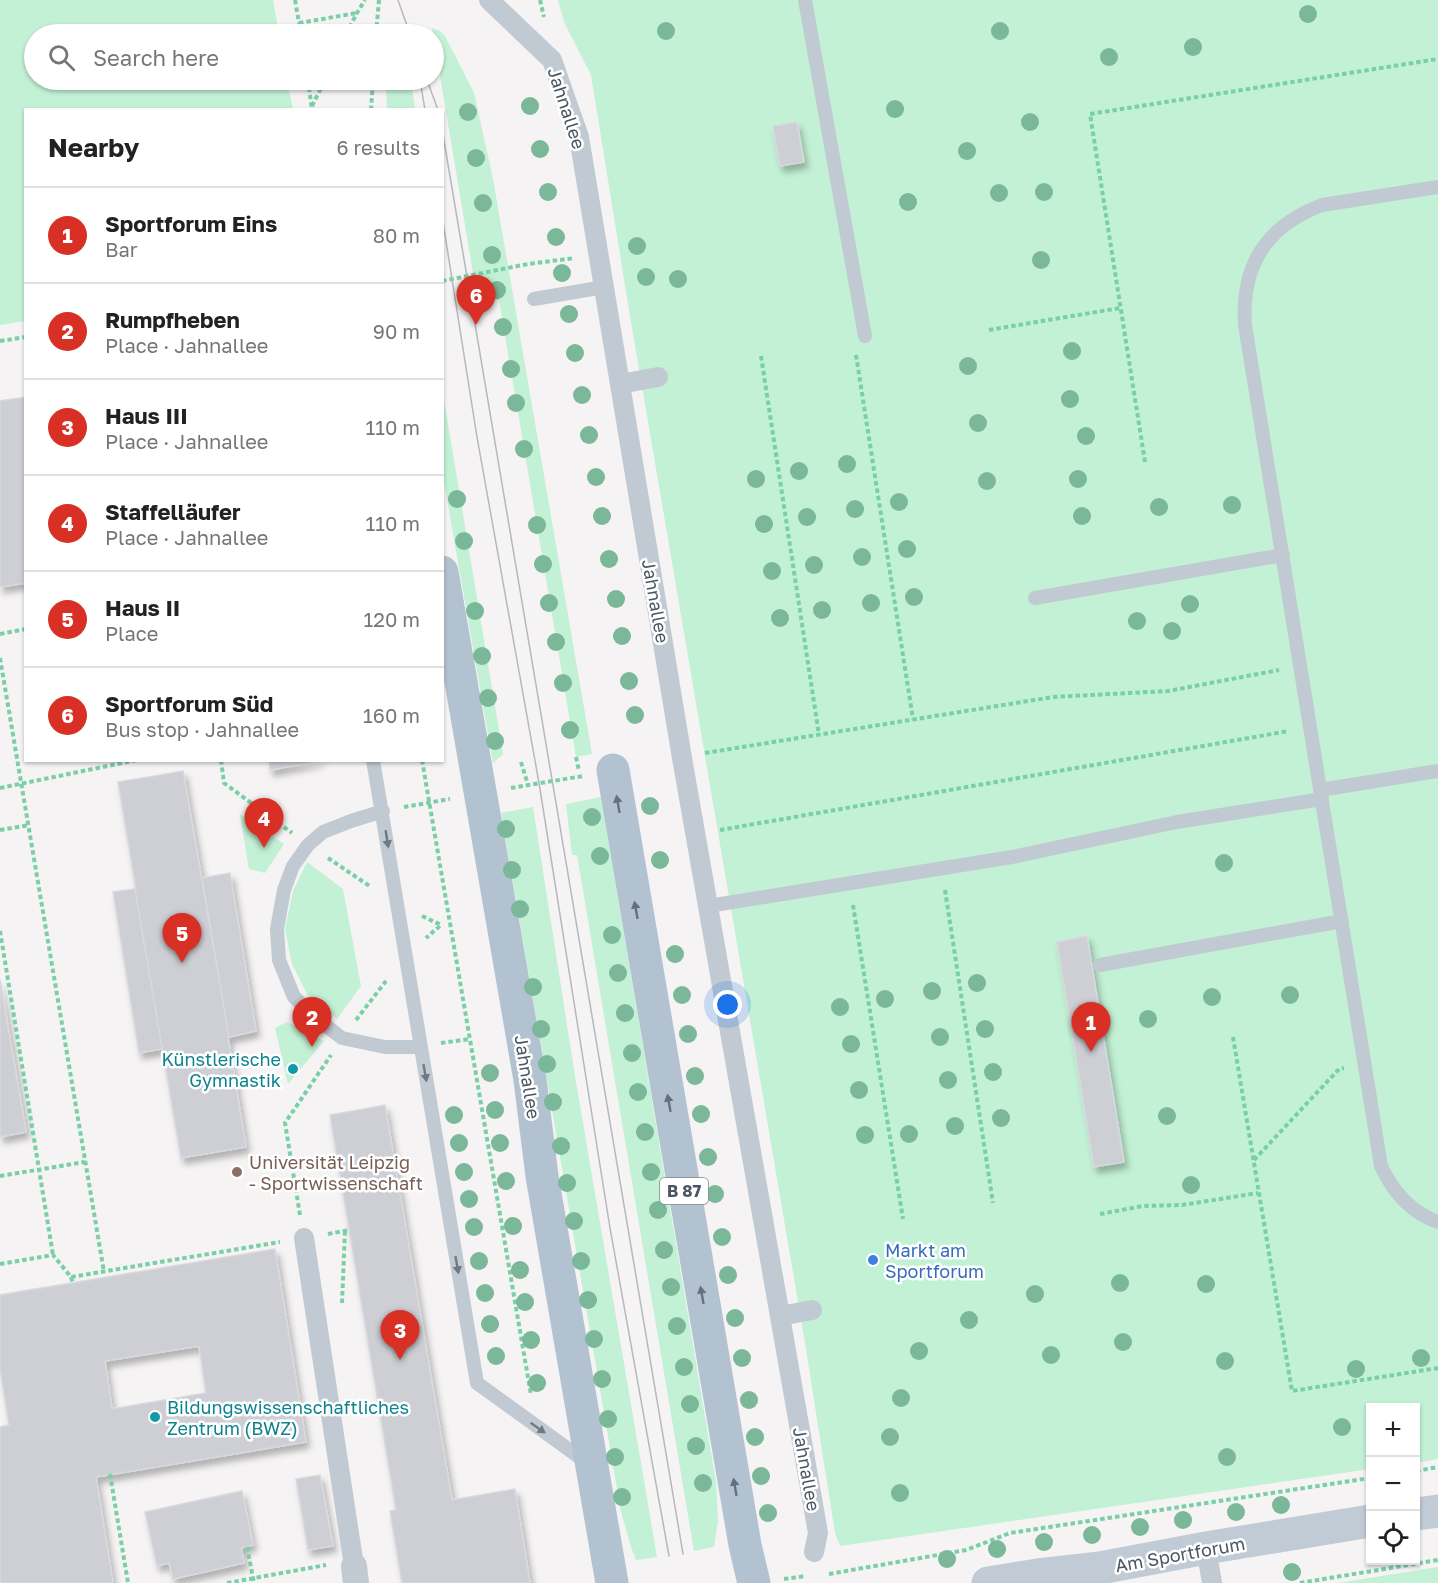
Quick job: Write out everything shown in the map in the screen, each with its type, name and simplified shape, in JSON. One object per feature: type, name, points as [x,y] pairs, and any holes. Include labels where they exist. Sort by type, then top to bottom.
[{"type":"main road","name":"Jahnallee","points":[[444,583],[530,1080],[542,1176],[612,1583]]},
{"type":"main road","name":"B 87","points":[[613,770],[745,1545],[768,1581]]},
{"type":"main road","points":[[1420,1513],[1438,1510]]},
{"type":"main road","name":"Am Sportforum","points":[[988,1583],[1100,1568],[1366,1522]]},
{"type":"street","name":"Jahnallee","points":[[489,0],[552,60],[579,137],[682,758],[818,1533],[814,1552]]},
{"type":"street","points":[[620,384],[658,377]]},
{"type":"street","points":[[304,1238],[354,1570]]},
{"type":"street","points":[[780,1316],[812,1310]]},
{"type":"street","points":[[1206,1548],[1212,1583]]},
{"type":"lane","points":[[805,0],[865,336]]},
{"type":"lane","points":[[1438,187],[1322,205],[1304,212],[1274,234],[1262,249],[1246,285],[1244,305],[1245,325],[1381,1166],[1389,1183],[1400,1198],[1414,1210],[1438,1222]]},
{"type":"lane","points":[[534,299],[604,287]]},
{"type":"lane","points":[[1035,598],[1283,555]]},
{"type":"lane","points":[[373,762],[477,1383],[592,1467]]},
{"type":"lane","points":[[708,906],[1012,857],[1176,822],[1438,771]]},
{"type":"lane","points":[[383,811],[323,832],[308,845],[293,866],[284,890],[277,929],[279,960],[294,997],[342,1038],[385,1047],[421,1047]]},
{"type":"lane","points":[[1101,964],[1342,921]]},
{"type":"path","points":[[295,0],[299,24],[357,13]]},
{"type":"path","points":[[351,24],[365,0]]},
{"type":"path","points":[[377,24],[379,0]]},
{"type":"path","points":[[1145,462],[1090,114],[1438,59]]},
{"type":"path","points":[[309,90],[312,108]]},
{"type":"path","points":[[312,108],[320,90]]},
{"type":"path","points":[[371,108],[372,90]]},
{"type":"path","points":[[444,281],[528,264],[599,255]]},
{"type":"path","points":[[989,330],[1120,308]]},
{"type":"path","points":[[0,341],[24,337]]},
{"type":"path","points":[[855,350],[913,719]]},
{"type":"path","points":[[761,356],[819,735]]},
{"type":"path","points":[[0,634],[24,629]]},
{"type":"path","points":[[0,658],[104,1272]]},
{"type":"path","points":[[682,758],[1053,697],[1168,691],[1300,667]]},
{"type":"path","points":[[696,834],[1311,727]]},
{"type":"path","points":[[576,757],[580,776]]},
{"type":"path","points":[[0,788],[127,762]]},
{"type":"path","points":[[422,762],[537,1426]]},
{"type":"path","points":[[521,762],[528,785]]},
{"type":"path","points":[[383,811],[613,770]]},
{"type":"path","points":[[0,830],[29,825]]},
{"type":"path","points":[[942,868],[993,1203]]},
{"type":"path","points":[[849,883],[903,1219]]},
{"type":"path","points":[[71,1277],[304,1238],[285,1123],[342,1038],[406,956],[441,925]]},
{"type":"path","points":[[0,931],[53,1255],[71,1277],[73,1283]]},
{"type":"path","points":[[1233,1037],[1292,1391],[1438,1368]]},
{"type":"path","points":[[1253,1161],[1339,1069]]},
{"type":"path","points":[[0,1176],[85,1162]]},
{"type":"path","points":[[1100,1214],[1143,1206],[1182,1205],[1258,1193]]},
{"type":"path","points":[[342,1307],[345,1231]]},
{"type":"path","points":[[0,1264],[53,1255]]},
{"type":"path","points":[[1420,1470],[1438,1467]]},
{"type":"path","points":[[110,1474],[128,1583]]},
{"type":"path","points":[[825,1574],[966,1550],[1010,1533],[1366,1479]]},
{"type":"path","points":[[247,1546],[254,1580]]},
{"type":"path","points":[[1300,1583],[1438,1560]]},
{"type":"path","points":[[227,1583],[354,1570]]},
{"type":"path","points":[[768,1581],[814,1575]]},
{"type":"green space","points":[[0,0],[273,0],[277,24],[24,24],[24,90],[289,90],[293,108],[24,108],[24,321],[0,325]]},
{"type":"green space","points":[[558,0],[1438,0],[1438,1459],[1420,1462],[1420,1403],[1366,1403],[1366,1470],[840,1546],[835,1533],[591,75],[564,22]]},
{"type":"green space","points":[[444,35],[474,93],[493,179],[592,754],[576,757],[499,300],[478,303],[442,90]]},
{"type":"green space","points":[[386,90],[412,90],[415,108],[387,108]]},
{"type":"green space","points":[[444,400],[503,754],[493,763],[444,482]]},
{"type":"green space","points":[[601,797],[716,1482],[718,1521],[714,1547],[694,1551],[577,855],[572,855],[566,804]]},
{"type":"green space","points":[[533,807],[575,1076],[657,1557],[636,1560],[621,1512],[501,813]]},
{"type":"green space","points":[[240,814],[284,844],[265,873],[249,869]]},
{"type":"green space","points":[[307,862],[343,889],[361,986],[337,1019],[307,994],[292,964],[285,929],[293,891]]},
{"type":"green space","points":[[287,1022],[324,1041],[288,1084],[275,1028]]},
{"type":"green space","points":[[1438,1567],[1438,1583],[1338,1583]]},
{"type":"building","points":[[797,122],[804,162],[780,166],[773,126]]},
{"type":"building","points":[[24,397],[24,583],[0,587],[0,401]]},
{"type":"building","points":[[269,762],[312,762],[270,770]]},
{"type":"building","points":[[183,771],[246,1147],[181,1158],[118,782]]},
{"type":"building","points":[[230,873],[256,1031],[229,1037],[202,878]]},
{"type":"building","points":[[135,889],[162,1049],[139,1053],[113,892]]},
{"type":"building","points":[[1087,936],[1124,1162],[1094,1167],[1057,942]]},
{"type":"building","points":[[0,980],[26,1132],[0,1137]]},
{"type":"building","points":[[385,1105],[452,1500],[515,1489],[530,1583],[402,1583],[390,1511],[396,1510],[330,1115]]},
{"type":"building","name":"Bildungswissenschaftliches Zentrum (BWZ)","points":[[275,1249],[306,1442],[96,1477],[113,1583],[0,1583],[0,1427],[9,1425],[0,1369],[0,1295]],"holes":[[[199,1346],[206,1393],[112,1409],[105,1361]]]},
{"type":"building","points":[[320,1475],[333,1546],[308,1550],[296,1479]]},
{"type":"building","points":[[242,1491],[253,1545],[241,1548],[244,1563],[173,1579],[169,1563],[157,1566],[145,1512]]},
{"type":"tram line","points":[[398,0],[406,24]]},
{"type":"tram line","points":[[422,90],[425,108]]},
{"type":"tram line","points":[[431,90],[437,108]]},
{"type":"tram line","points":[[444,141],[683,1554]]},
{"type":"tram line","points":[[444,229],[477,437],[539,783],[610,1228],[669,1556]]},
{"type":"place","name":"Sportforum Süd","points":[[476,325]]},
{"type":"place","name":"Staffelläufer","points":[[264,848]]},
{"type":"place","name":"Haus II","points":[[182,963]]},
{"type":"place","name":"Rumpfheben","points":[[312,1047]]},
{"type":"place","name":"Sportforum Eins","points":[[1091,1052]]},
{"type":"place","name":"Künstlerische Gymnastik","points":[[293,1069]]},
{"type":"place","name":"Universität Leipzig - Sportwissenschaft","points":[[237,1172]]},
{"type":"place","name":"Markt am Sportforum","points":[[873,1260]]},
{"type":"place","name":"Haus III","points":[[400,1360]]},
{"type":"place","name":"Bildungswissenschaftliches Zentrum (BWZ)","points":[[155,1417]]}]
